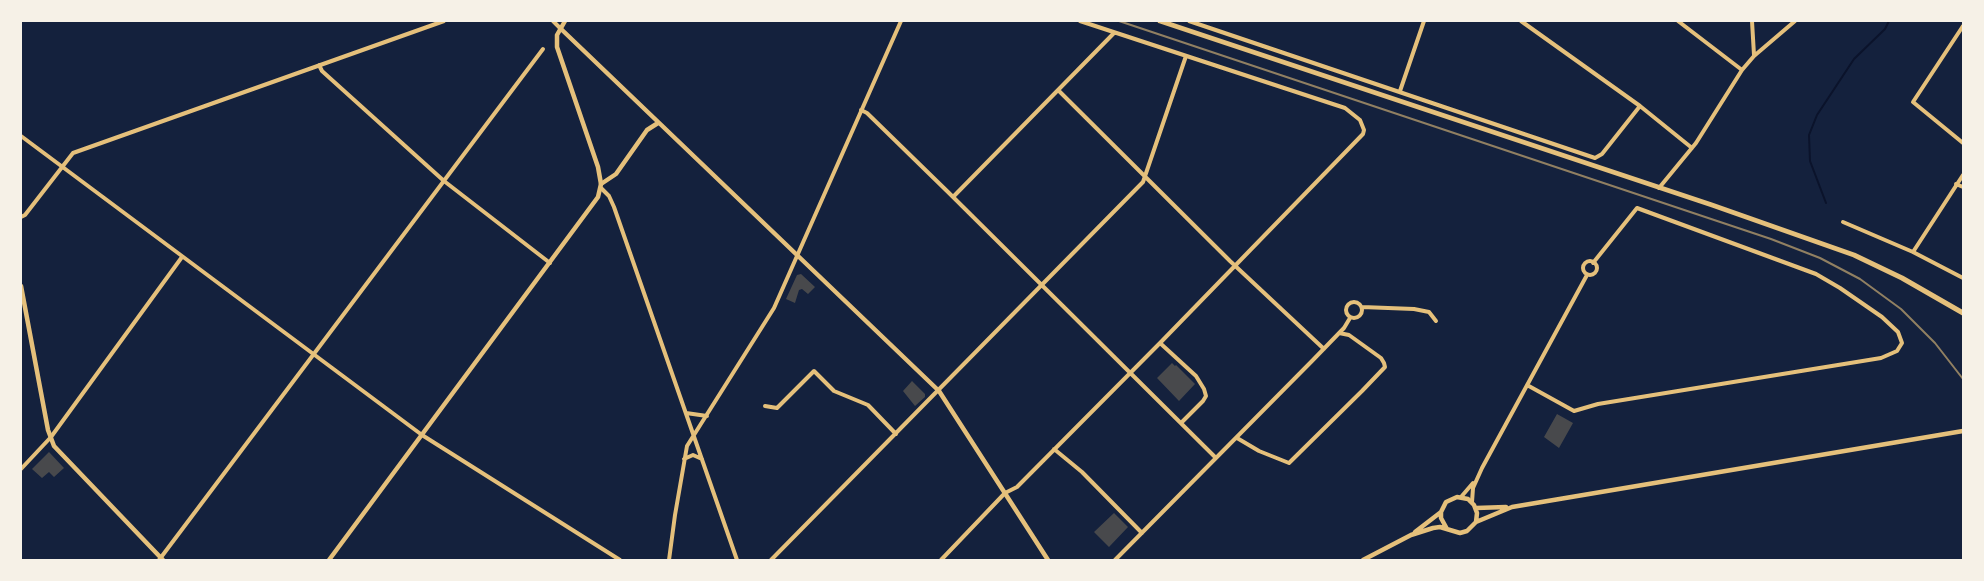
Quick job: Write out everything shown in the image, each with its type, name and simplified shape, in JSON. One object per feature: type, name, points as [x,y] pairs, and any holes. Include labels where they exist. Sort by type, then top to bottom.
[{"type":"main road","points":[[1160,21],[1854,255],[1902,278],[1963,313]]},
{"type":"street","points":[[21,217],[25,215],[73,153],[444,21]]},
{"type":"street","points":[[553,21],[939,391],[1048,560]]},
{"type":"street","points":[[565,21],[557,35],[558,50],[598,167],[601,186],[611,200],[737,560]]},
{"type":"street","points":[[669,560],[687,446],[774,308],[901,21]]},
{"type":"street","points":[[941,560],[1005,493],[1017,487],[1160,343],[1361,138],[1364,130],[1353,113],[1344,108],[1080,21]]},
{"type":"street","points":[[1190,21],[1595,158],[1602,154],[1640,106]]},
{"type":"street","points":[[1400,92],[1424,21]]},
{"type":"street","points":[[1521,21],[1640,106],[1692,148]]},
{"type":"street","points":[[1678,21],[1742,70]]},
{"type":"street","points":[[1752,21],[1754,56]]},
{"type":"street","points":[[1659,189],[1692,148],[1742,70],[1754,56],[1795,21]]},
{"type":"street","points":[[1963,26],[1913,102],[1963,143]]},
{"type":"street","points":[[953,197],[1114,33]]},
{"type":"street","points":[[21,286],[54,446],[161,559],[543,49]]},
{"type":"street","points":[[771,560],[1042,286],[1145,178],[1186,56]]},
{"type":"street","points":[[319,65],[322,71],[444,181],[550,263]]},
{"type":"street","points":[[1058,90],[1145,178],[1324,349]]},
{"type":"street","points":[[861,110],[867,113],[953,197],[1216,458]]},
{"type":"street","points":[[329,560],[550,263],[595,201],[601,186],[616,174],[648,130],[658,123]]},
{"type":"street","points":[[21,136],[422,435],[621,560]]},
{"type":"street","points":[[1913,252],[1963,175]]},
{"type":"street","points":[[1956,183],[1963,187]]},
{"type":"street","points":[[1527,385],[1574,411],[1598,404],[1881,358],[1897,351],[1902,343],[1898,332],[1865,305],[1816,274],[1637,208],[1593,262],[1584,264],[1583,269],[1587,274]]},
{"type":"street","points":[[1843,222],[1913,252],[1963,278]]},
{"type":"street","points":[[21,469],[51,437],[182,257]]},
{"type":"street","points":[[1587,274],[1591,275],[1596,271],[1593,262]]},
{"type":"street","points":[[1461,497],[1477,478],[1587,274]]},
{"type":"street","points":[[1350,318],[1346,311],[1349,304],[1357,302],[1362,307],[1414,309],[1429,312],[1436,321]]},
{"type":"street","points":[[1350,318],[1356,319],[1361,316],[1362,307]]},
{"type":"street","points":[[1115,560],[1340,333],[1350,318]]},
{"type":"street","points":[[1237,438],[1259,451],[1289,463],[1385,367],[1381,358],[1349,335],[1340,333]]},
{"type":"street","points":[[1160,343],[1196,376],[1206,396],[1181,423]]},
{"type":"street","points":[[765,406],[777,408],[814,371],[834,391],[868,405],[896,434]]},
{"type":"street","points":[[686,413],[708,416]]},
{"type":"street","points":[[1476,508],[1512,507],[1963,431]]},
{"type":"street","points":[[1054,449],[1082,472],[1142,533]]},
{"type":"street","points":[[684,459],[693,455],[702,459]]},
{"type":"street","points":[[1472,502],[1477,478]]},
{"type":"street","points":[[1411,536],[1441,512],[1446,502],[1451,499],[1461,497],[1472,502],[1476,508],[1476,522]]},
{"type":"street","points":[[1363,560],[1411,536],[1433,528],[1460,533],[1467,531],[1476,522],[1512,507]]},
{"type":"street","points":[[1441,512],[1441,519],[1448,529]]},
{"type":"building","points":[[801,274],[815,287],[808,294],[802,289],[799,290],[795,303],[786,299],[797,275]]},
{"type":"building","points":[[1172,363],[1195,384],[1179,401],[1157,378]]},
{"type":"building","points":[[912,381],[925,394],[925,397],[915,406],[903,391]]},
{"type":"building","points":[[1557,414],[1573,423],[1559,448],[1544,437]]},
{"type":"building","points":[[49,452],[64,468],[54,477],[49,472],[42,478],[32,469]]},
{"type":"building","points":[[1114,513],[1128,527],[1109,547],[1094,532]]},
{"type":"waterway","points":[[1826,203],[1810,161],[1809,135],[1817,115],[1854,59],[1885,29],[1889,21]]},
{"type":"railway","points":[[1119,21],[1771,239],[1820,258],[1860,279],[1901,309],[1935,343],[1963,379]]}]
